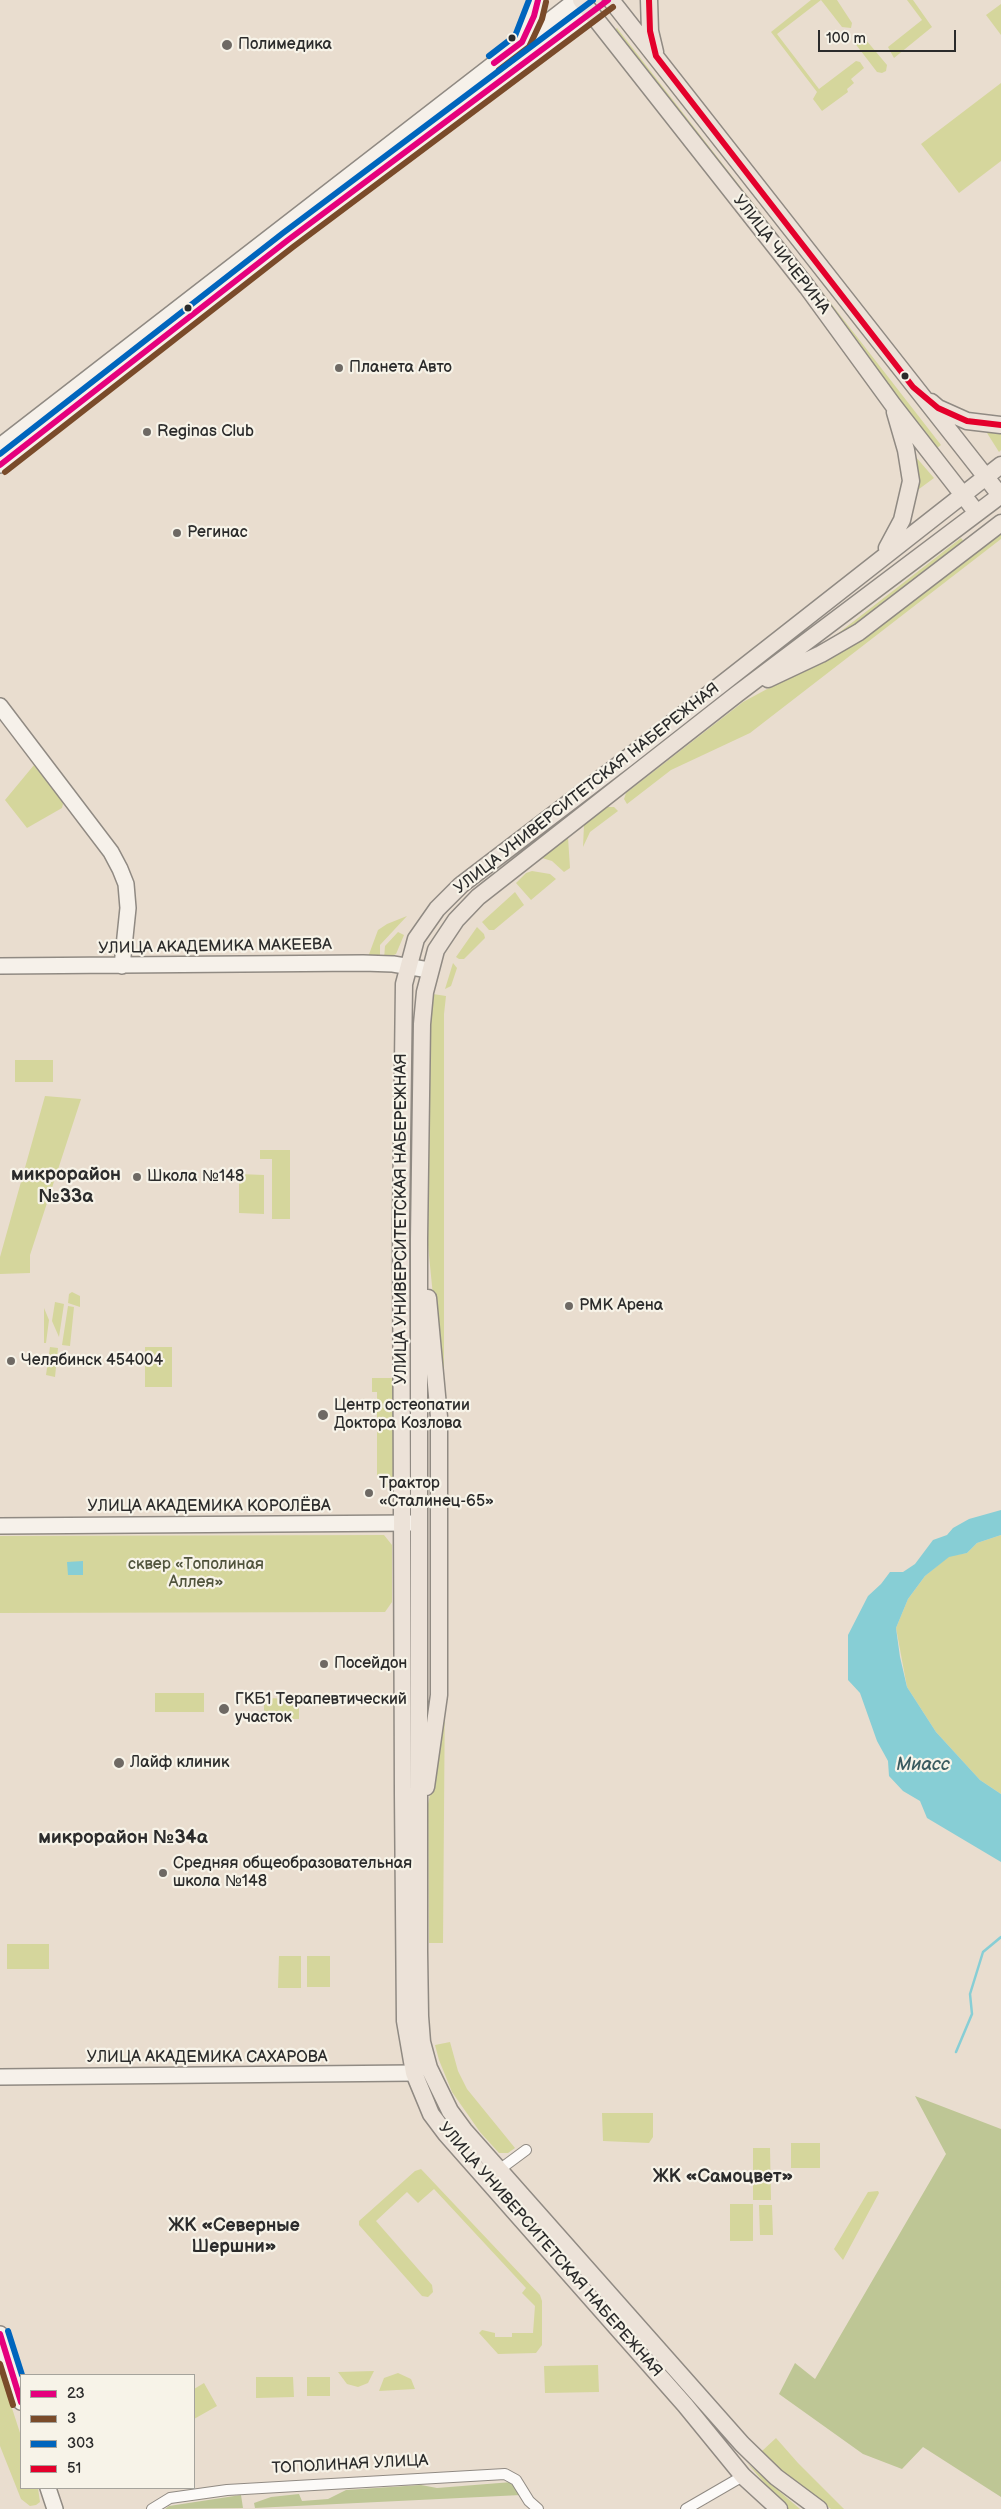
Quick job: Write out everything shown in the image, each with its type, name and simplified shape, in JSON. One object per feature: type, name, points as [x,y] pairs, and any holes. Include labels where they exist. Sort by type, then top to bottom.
[{"type":"main road","points":[[522,42],[534,16],[538,0]]},
{"type":"main road","points":[[0,446],[576,0]]},
{"type":"main road","name":"УЛИЦА ЧИЧЕРИНА","points":[[581,0],[802,280],[893,405],[977,513]]},
{"type":"main road","points":[[0,465],[281,246],[610,0]]},
{"type":"main road","name":"УЛИЦА ЧИЧЕРИНА","points":[[610,0],[1000,495]]},
{"type":"main road","points":[[648,0],[650,31],[656,56]]},
{"type":"main road","points":[[913,387],[938,408],[976,423],[1001,425]]},
{"type":"main road","points":[[883,556],[902,520],[911,481],[906,450],[893,405]]},
{"type":"main road","name":"УЛИЦА УНИВЕРСИТЕТСКАЯ НАБЕРЕЖНАЯ","points":[[820,2509],[776,2477],[742,2444],[499,2170],[450,2111],[429,2068],[422,2042],[420,2016],[402,1020],[404,984],[407,966],[416,939],[437,909],[461,885],[694,706],[1001,465]]},
{"type":"main road","name":"УЛИЦА УНИВЕРСИТЕТСКАЯ НАБЕРЕЖНАЯ","points":[[778,2509],[743,2476],[686,2405],[446,2134],[431,2114],[414,2073],[405,2021],[410,1523],[422,1024],[430,970],[436,950],[456,920],[478,897],[737,694],[1000,495]]},
{"type":"main road","points":[[737,694],[822,654],[859,632],[1001,523]]},
{"type":"main road","points":[[0,706],[111,852],[120,868],[126,884],[128,908],[122,966]]},
{"type":"main road","name":"УЛИЦА АКАДЕМИКА МАКЕЕВА","points":[[0,966],[363,963],[407,966],[430,970]]},
{"type":"main road","points":[[418,1239],[426,1286],[439,1417],[439,1695],[430,1766],[418,1826]]},
{"type":"main road","name":"УЛИЦА АКАДЕМИКА КОРОЛЁВА","points":[[0,1526],[410,1523]]},
{"type":"main road","points":[[414,2073],[429,2068]]},
{"type":"main road","name":"УЛИЦА АКАДЕМИКА САХАРОВА","points":[[0,2077],[414,2073]]},
{"type":"main road","points":[[0,2334],[20,2399]]},
{"type":"main road","points":[[48,2489],[55,2509]]},
{"type":"street","points":[[499,2170],[526,2150]]},
{"type":"street","name":"ТОПОЛИНАЯ УЛИЦА","points":[[152,2509],[170,2498],[227,2490],[505,2474],[516,2480],[529,2501],[538,2509]]},
{"type":"street","points":[[686,2509],[743,2476]]},
{"type":"green space","points":[[811,0],[821,0],[777,34],[819,89],[856,61],[860,62],[864,68],[851,79],[854,83],[847,89],[848,92],[822,111],[813,99],[817,92],[771,32]]},
{"type":"green space","points":[[821,0],[837,0],[852,23],[851,28],[842,27]]},
{"type":"green space","points":[[907,0],[913,0],[932,27],[894,58],[888,47],[922,20]]},
{"type":"green space","points":[[1001,4],[1001,35],[986,15]]},
{"type":"green space","points":[[617,28],[798,261],[794,264],[613,31]]},
{"type":"green space","points":[[861,34],[887,65],[886,71],[882,73],[877,72],[854,42],[856,35]]},
{"type":"green space","points":[[1001,83],[1001,161],[959,193],[921,144]]},
{"type":"green space","points":[[805,270],[941,445],[937,448],[801,273]]},
{"type":"green space","points":[[987,433],[1001,433],[1001,450],[999,452]]},
{"type":"green space","points":[[915,456],[934,478],[915,492],[916,473]]},
{"type":"green space","points":[[1001,529],[1001,539],[750,733],[671,770],[627,804],[624,799],[626,793],[743,702],[806,668]]},
{"type":"green space","points":[[961,538],[966,544],[855,629],[818,649]]},
{"type":"green space","points":[[34,765],[62,800],[63,804],[62,808],[27,828],[5,800]]},
{"type":"green space","points":[[606,807],[614,807],[618,811],[590,832],[583,847],[584,825]]},
{"type":"green space","points":[[568,837],[570,868],[564,872],[552,861],[542,858]]},
{"type":"green space","points":[[532,871],[550,874],[556,879],[531,900],[516,883],[526,873]]},
{"type":"green space","points":[[515,892],[524,905],[494,930],[489,930],[482,922]]},
{"type":"green space","points":[[407,916],[380,945],[380,959],[368,957],[378,930]]},
{"type":"green space","points":[[477,927],[484,934],[485,938],[464,959],[459,959],[456,957]]},
{"type":"green space","points":[[398,932],[404,935],[396,954],[384,959],[385,946]]},
{"type":"green space","points":[[453,963],[457,968],[451,986],[445,989]]},
{"type":"green space","points":[[433,994],[446,996],[444,1014],[444,1408],[428,1245],[429,1020]]},
{"type":"green space","points":[[15,1060],[53,1060],[53,1082],[15,1082]]},
{"type":"green space","points":[[45,1096],[81,1099],[30,1255],[30,1273],[0,1274],[0,1257]]},
{"type":"green space","points":[[260,1150],[290,1150],[290,1219],[272,1219],[272,1159],[260,1159]]},
{"type":"green space","points":[[239,1174],[264,1175],[264,1214],[239,1213]]},
{"type":"green space","points":[[72,1292],[80,1296],[80,1307],[68,1303],[69,1294]]},
{"type":"green space","points":[[55,1302],[64,1304],[59,1337],[52,1321]]},
{"type":"green space","points":[[68,1306],[74,1307],[70,1346],[62,1345]]},
{"type":"green space","points":[[44,1308],[49,1320],[46,1343],[44,1343]]},
{"type":"green space","points":[[50,1347],[58,1348],[55,1377],[46,1375]]},
{"type":"green space","points":[[145,1347],[172,1347],[172,1387],[145,1387]]},
{"type":"green space","points":[[372,1378],[395,1378],[396,1487],[384,1487],[384,1476],[377,1476],[377,1392],[372,1392]]},
{"type":"green space","name":"сквер «Тополиная Аллея»","points":[[384,1535],[392,1545],[392,1602],[385,1612],[0,1613],[0,1536]]},
{"type":"green space","points":[[1001,1535],[1001,1794],[980,1780],[936,1732],[907,1687],[896,1628],[908,1599],[925,1576],[949,1556],[967,1553],[977,1543]]},
{"type":"green space","points":[[445,1682],[443,1943],[429,1943],[428,1804],[436,1768]]},
{"type":"green space","points":[[155,1693],[204,1693],[204,1712],[155,1712]]},
{"type":"green space","points":[[264,1698],[299,1699],[299,1719],[264,1719]]},
{"type":"green space","points":[[7,1944],[49,1944],[49,1969],[7,1969]]},
{"type":"green space","points":[[279,1956],[301,1956],[301,1988],[278,1988]]},
{"type":"green space","points":[[307,1956],[330,1956],[330,1987],[307,1987]]},
{"type":"green space","points":[[450,2042],[458,2071],[467,2089],[515,2148],[508,2153],[499,2153],[480,2132],[452,2092],[435,2045]]},
{"type":"green space","points":[[915,2096],[1001,2129],[1001,2497],[923,2447],[902,2469],[863,2454],[779,2394],[795,2363],[815,2379],[946,2154]]},
{"type":"green space","points":[[602,2113],[653,2113],[653,2137],[649,2143],[603,2141]]},
{"type":"green space","points":[[791,2143],[820,2143],[820,2168],[791,2168]]},
{"type":"green space","points":[[753,2148],[770,2148],[771,2200],[753,2200]]},
{"type":"green space","points":[[421,2169],[540,2295],[542,2301],[542,2345],[536,2353],[498,2354],[479,2333],[482,2330],[495,2333],[495,2337],[512,2337],[512,2333],[533,2333],[535,2306],[522,2293],[526,2288],[434,2189],[418,2203],[407,2192],[376,2221],[432,2285],[433,2292],[428,2297],[422,2296],[359,2225],[359,2221],[415,2171]]},
{"type":"green space","points":[[878,2191],[879,2193],[843,2260],[834,2249],[868,2192]]},
{"type":"green space","points":[[730,2204],[753,2204],[753,2241],[730,2241]]},
{"type":"green space","points":[[759,2205],[772,2205],[773,2235],[760,2235]]},
{"type":"green space","points":[[598,2365],[599,2392],[545,2393],[544,2366]]},
{"type":"green space","points":[[0,2371],[20,2433],[20,2489],[38,2489],[40,2502],[36,2505],[30,2506],[21,2499],[0,2446]]},
{"type":"green space","points":[[374,2371],[368,2383],[358,2387],[347,2384],[338,2372]]},
{"type":"green space","points":[[398,2373],[411,2379],[415,2389],[379,2391],[384,2378]]},
{"type":"green space","points":[[256,2377],[293,2377],[294,2397],[256,2398]]},
{"type":"green space","points":[[307,2377],[330,2377],[330,2396],[307,2396]]},
{"type":"green space","points":[[204,2383],[217,2406],[195,2418],[195,2388]]},
{"type":"green space","points":[[776,2438],[844,2509],[831,2509],[783,2472],[762,2451]]},
{"type":"green space","points":[[747,2463],[779,2491],[800,2509],[787,2509]]},
{"type":"green space","points":[[512,2482],[521,2495],[255,2508],[254,2503],[271,2497],[299,2494],[302,2501],[328,2499],[346,2490],[421,2485],[437,2488]]},
{"type":"green space","points":[[241,2495],[243,2508],[165,2509],[169,2506]]},
{"type":"water","name":"Миасс","points":[[1001,1510],[1001,1535],[977,1543],[967,1553],[949,1557],[925,1576],[908,1599],[896,1628],[907,1687],[936,1732],[980,1780],[1001,1794],[1001,1862],[927,1818],[920,1801],[903,1791],[889,1776],[888,1761],[877,1741],[860,1693],[848,1680],[848,1635],[868,1596],[890,1572],[903,1572],[915,1564],[933,1540],[947,1535],[953,1528],[969,1519]]},
{"type":"water","points":[[83,1561],[83,1575],[68,1575],[67,1562]]},
{"type":"waterway","points":[[956,2052],[972,2014],[970,1994],[983,1952],[1001,1937]]},
{"type":"transit line","name":"303","points":[[489,56],[515,36],[529,0]]},
{"type":"transit line","name":"23","points":[[494,63],[522,42],[534,16],[538,0]]},
{"type":"transit line","name":"303","points":[[0,454],[283,233],[593,0]]},
{"type":"transit line","name":"23","points":[[0,465],[288,240],[608,0]]},
{"type":"transit line","name":"51","points":[[649,0],[650,31],[656,56],[913,387],[938,408],[967,421],[1001,425]]},
{"type":"transit line","name":"3","points":[[499,70],[529,47],[542,19],[546,2]]},
{"type":"transit line","name":"3","points":[[5,472],[293,247],[613,7]]},
{"type":"transit line","name":"303","points":[[8,2331],[22,2374]]},
{"type":"transit line","name":"23","points":[[0,2334],[20,2399]]},
{"type":"transit line","name":"3","points":[[0,2364],[13,2405]]},
{"type":"place","name":"Полимедика","points":[[227,45]]},
{"type":"place","name":"Планета Авто","points":[[339,368]]},
{"type":"place","name":"Reginas Club","points":[[147,432]]},
{"type":"place","name":"Регинас","points":[[177,533]]},
{"type":"place","name":"Школа №148","points":[[137,1177]]},
{"type":"place","name":"РМК Арена","points":[[569,1306]]},
{"type":"place","name":"Челябинск 454004","points":[[11,1361]]},
{"type":"place","name":"Центр остеопатии Доктора Козлова","points":[[323,1415]]},
{"type":"place","name":"Трактор «Сталинец-65»","points":[[369,1493]]},
{"type":"place","name":"Посейдон","points":[[324,1664]]},
{"type":"place","name":"ГКБ1 Терапевтический участок","points":[[224,1709]]},
{"type":"place","name":"Лайф клиник","points":[[119,1763]]},
{"type":"place","name":"Средняя общеобразовательная школа №148","points":[[163,1873]]},
{"type":"district","name":"микрорайон №33а","points":[[66,1186]]},
{"type":"district","name":"микрорайон №34а","points":[[123,1838]]},
{"type":"district","name":"ЖК «Самоцвет»","points":[[723,2177]]},
{"type":"district","name":"ЖК «Северные Шершни»","points":[[234,2236]]}]
